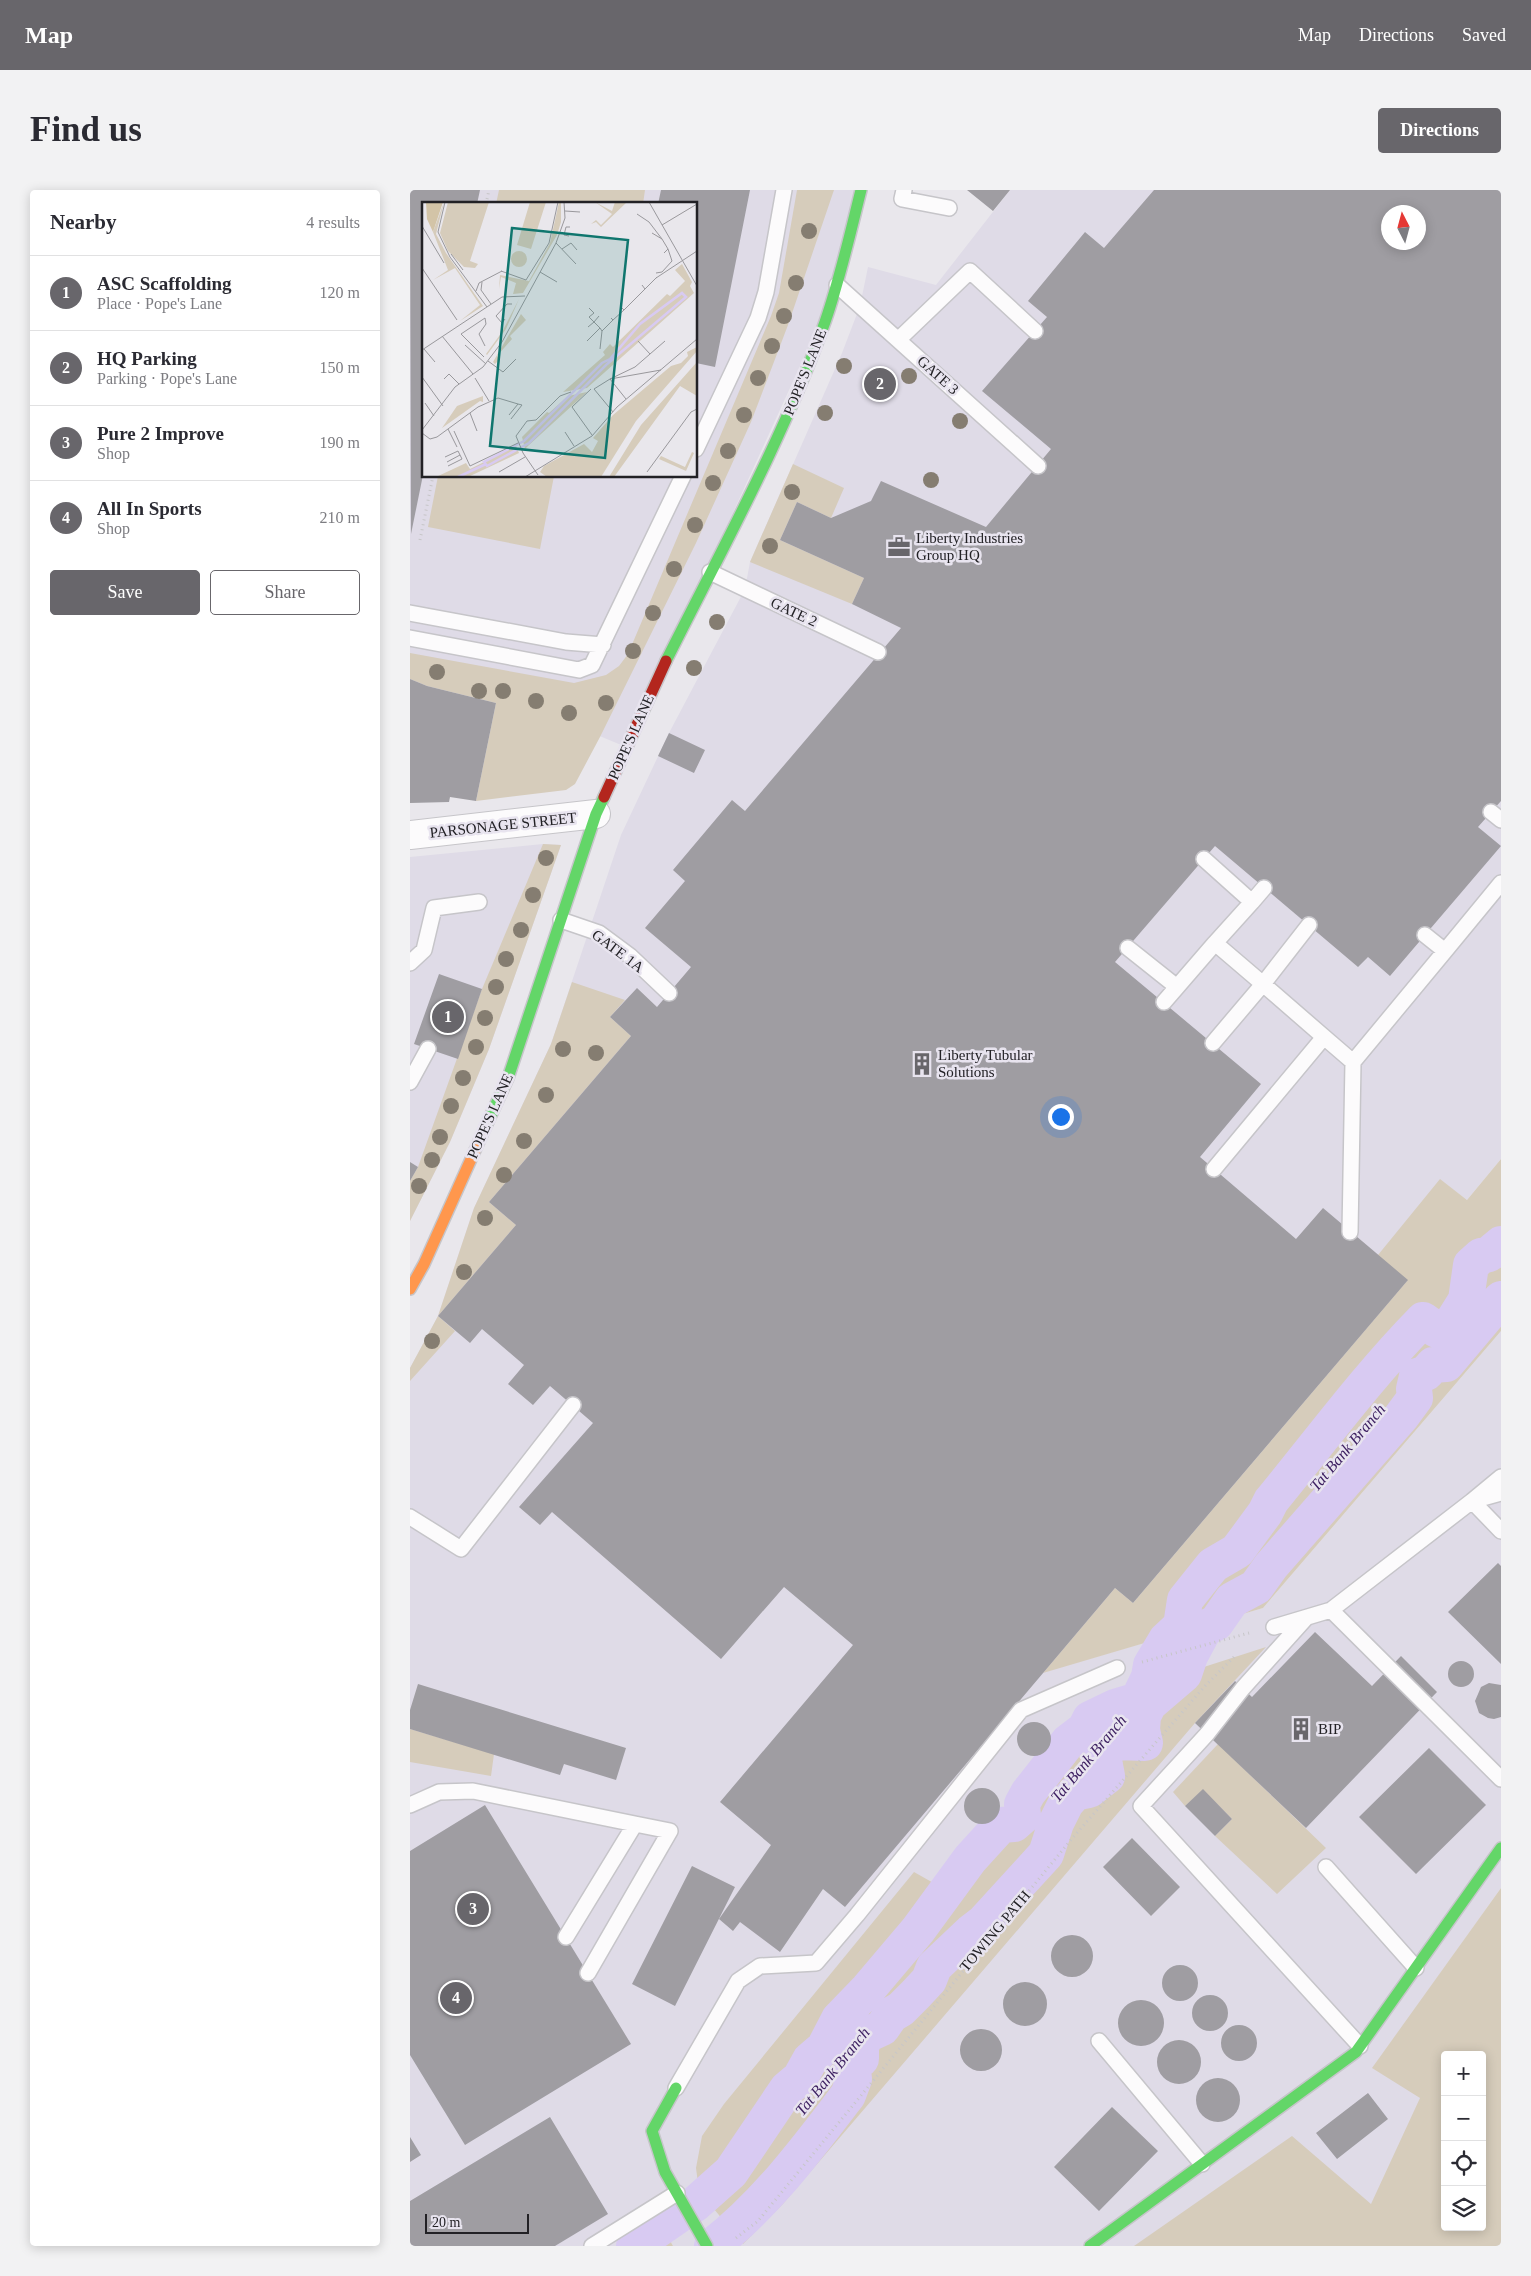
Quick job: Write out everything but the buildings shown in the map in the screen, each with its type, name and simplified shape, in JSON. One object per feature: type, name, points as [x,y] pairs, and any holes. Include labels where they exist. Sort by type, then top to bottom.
[{"type":"street","name":"POPE'S LANE","points":[[410,1289],[424,1264],[508,1078],[596,814],[664,664],[776,443],[825,322],[837,285],[860,190]]},
{"type":"street","name":"PARSONAGE STREET","points":[[410,835],[596,814]]},
{"type":"street","points":[[1090,2246],[1356,2052],[1501,1848]]},
{"type":"street","points":[[676,2088],[652,2131],[665,2172],[707,2246]]},
{"type":"lane","points":[[698,445],[758,318],[766,292],[784,190]]},
{"type":"lane","points":[[904,190],[902,199],[949,208]]},
{"type":"lane","points":[[898,339],[970,271],[1035,331]]},
{"type":"lane","name":"GATE 3","points":[[837,285],[1038,466]]},
{"type":"lane","points":[[410,638],[579,670],[592,665],[683,478]]},
{"type":"lane","name":"GATE 2","points":[[710,572],[878,652]]},
{"type":"lane","points":[[410,613],[566,642],[603,645]]},
{"type":"lane","points":[[1204,859],[1252,902]]},
{"type":"lane","points":[[1350,1232],[1353,1062],[1501,883]]},
{"type":"lane","points":[[1164,1002],[1264,888]]},
{"type":"lane","points":[[410,963],[424,950],[434,908],[479,902]]},
{"type":"lane","name":"GATE 1A","points":[[561,920],[599,933],[630,956],[669,993]]},
{"type":"lane","points":[[1213,1043],[1263,984],[1309,925]]},
{"type":"lane","points":[[1425,936],[1445,951]]},
{"type":"lane","points":[[1215,943],[1353,1062]]},
{"type":"lane","points":[[1128,948],[1177,987]]},
{"type":"lane","points":[[1214,1170],[1324,1037]]},
{"type":"lane","points":[[410,1082],[428,1049]]},
{"type":"lane","points":[[410,1517],[461,1549],[573,1405]]},
{"type":"lane","points":[[1274,1627],[1331,1610],[1501,1476]]},
{"type":"lane","points":[[1472,1500],[1501,1493]]},
{"type":"lane","points":[[1472,1500],[1501,1531]]},
{"type":"lane","points":[[1331,1610],[1501,1779]]},
{"type":"lane","points":[[1306,1618],[1243,1688],[1207,1734],[1141,1806],[1360,2046]]},
{"type":"lane","points":[[676,2088],[738,1981],[760,1966],[816,1963],[857,1915],[1021,1710],[1117,1668]]},
{"type":"lane","points":[[410,1804],[439,1792],[473,1791],[670,1831],[588,1973]]},
{"type":"lane","points":[[566,1937],[635,1824]]},
{"type":"lane","points":[[1326,1867],[1416,1968]]},
{"type":"lane","points":[[1099,2041],[1202,2164]]},
{"type":"lane","points":[[592,2246],[677,2194]]},
{"type":"path","points":[[420,540],[433,478]]},
{"type":"path","points":[[1117,1668],[1274,1627]]},
{"type":"path","name":"TOWING PATH","points":[[732,2241],[758,2221],[1063,1849],[1206,1686],[1230,1659],[1274,1627]]},
{"type":"shaded area","points":[[410,190],[861,190],[837,285],[626,747],[518,702],[427,686],[410,679]]},
{"type":"shaded area","points":[[499,190],[645,190],[643,202],[496,202]]},
{"type":"shaded area","points":[[797,190],[834,190],[788,325],[751,422],[696,543],[600,737],[575,784],[566,790],[476,801],[496,703],[427,686],[410,679],[410,653],[574,683],[606,675],[619,666],[628,654],[771,316],[779,293]]},
{"type":"shaded area","points":[[1010,190],[1501,190],[1501,1159],[1467,1200],[1440,1180],[1408,1280],[1133,1603],[1115,1588],[1044,1672],[1263,1608],[1501,1331],[1501,1888],[1373,2068],[1441,2110],[1441,2123],[1395,2246],[673,2246],[662,2227],[634,2246],[410,2246],[410,1368],[438,1316],[474,1208],[551,1044],[621,835],[669,733],[745,589],[750,562],[842,353],[860,306],[868,267],[936,285]]},
{"type":"shaded area","points":[[793,464],[844,488],[831,518],[797,502],[780,540],[864,578],[852,604],[750,562]]},
{"type":"shaded area","points":[[438,478],[554,478],[540,549],[428,527]]},
{"type":"shaded area","points":[[543,844],[561,845],[489,1049],[450,1142],[410,1221],[410,857]]},
{"type":"shaded area","points":[[543,844],[561,845],[489,1049],[450,1142],[410,1221],[410,1181],[418,1167],[482,989]]},
{"type":"shaded area","points":[[572,982],[625,1000],[610,1017],[631,1036],[489,1202],[516,1225],[438,1316],[474,1208],[551,1044]]},
{"type":"shaded area","points":[[1501,1159],[1501,1331],[1263,1608],[1043,1673],[1115,1588],[1133,1603],[1407,1281],[1378,1255],[1440,1179],[1467,1200]]},
{"type":"shaded area","points":[[438,1316],[455,1331],[410,1381],[410,1368]]},
{"type":"shaded area","points":[[1266,1647],[1195,1723],[782,2205],[743,2244],[699,2191],[696,2168],[702,2136],[724,2104],[914,1872],[937,1885],[1092,1703]]},
{"type":"shaded area","points":[[410,1729],[494,1754],[491,1776],[410,1762]]},
{"type":"shaded area","points":[[1218,1744],[1326,1848],[1277,1894],[1215,1836],[1232,1819],[1203,1790],[1185,1806],[1173,1792]]},
{"type":"shaded area","points":[[1501,1888],[1501,2246],[1134,2246],[1292,2136],[1371,2204],[1420,2098],[1372,2068]]},
{"type":"shaded area","points":[[662,2226],[673,2246],[634,2246]]},
{"type":"waterway","name":"Tat Bank Branch","points":[[634,2246],[695,2204],[731,2172],[787,2089],[800,2078],[810,2060],[824,2048],[839,2019],[868,1989],[918,1930],[970,1859],[1001,1825],[1014,1824],[1023,1816],[1022,1804],[1028,1793],[1068,1742],[1085,1729],[1090,1719],[1115,1707],[1138,1700],[1149,1677],[1151,1665],[1166,1640],[1181,1626],[1185,1600],[1213,1565],[1237,1551],[1265,1513],[1271,1501],[1345,1409],[1383,1363],[1423,1320],[1437,1330],[1451,1324],[1466,1300],[1471,1265],[1481,1256],[1489,1254],[1501,1244]]},
{"type":"waterway","name":"Tat Bank Branch","points":[[712,2246],[732,2230],[768,2194],[848,2095],[854,2079],[852,2063],[861,2059],[861,2043],[869,2034],[882,2028],[891,2015],[901,2009],[916,1994],[929,1980],[934,1967],[984,1922],[1046,1854],[1056,1823],[1066,1803],[1075,1793],[1089,1790],[1107,1776],[1101,1744],[1108,1746],[1115,1742],[1145,1743],[1142,1730],[1143,1716],[1149,1704],[1184,1674],[1190,1656],[1205,1628],[1216,1623],[1232,1600],[1256,1587],[1271,1566],[1401,1417],[1415,1398],[1414,1389],[1417,1376],[1426,1373],[1433,1365],[1446,1364],[1501,1299]]},
{"type":"traffic: fast","points":[[666,661],[751,493],[808,366],[835,289],[861,190]]},
{"type":"traffic: fast","points":[[485,1128],[508,1078],[596,814],[604,797]]},
{"type":"traffic: fast","points":[[1090,2246],[1356,2052],[1501,1848]]},
{"type":"traffic: fast","points":[[676,2088],[652,2131],[665,2172],[707,2246]]},
{"type":"traffic: slow","points":[[410,1289],[424,1264],[485,1128]]},
{"type":"traffic: jam","points":[[604,797],[666,661]]},
{"type":"place","name":"HQ Parking","points":[[880,384]]},
{"type":"place","name":"Liberty Industries Group HQ","points":[[899,547]]},
{"type":"place","name":"ASC Scaffolding","points":[[448,1017]]},
{"type":"place","name":"Liberty Tubular Solutions","points":[[922,1064]]},
{"type":"place","name":"BIP","points":[[1301,1729]]},
{"type":"place","name":"Pure 2 Improve","points":[[473,1909]]},
{"type":"place","name":"All In Sports","points":[[456,1998]]}]
